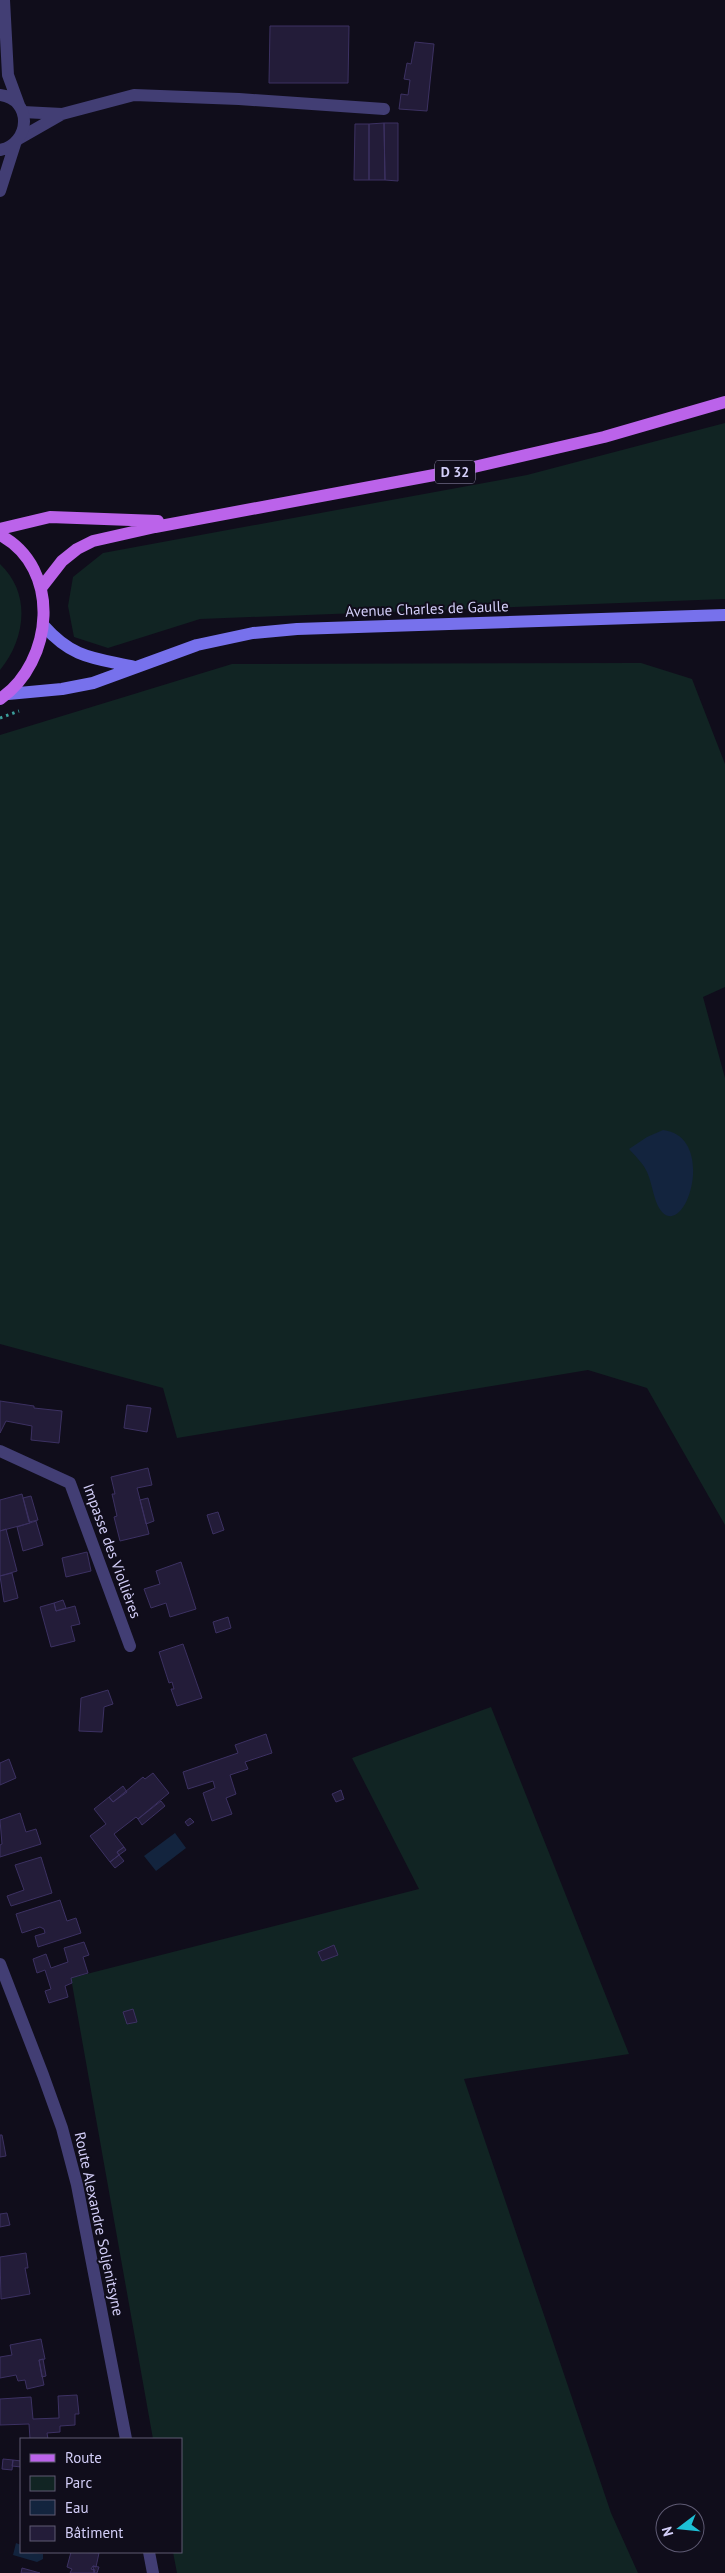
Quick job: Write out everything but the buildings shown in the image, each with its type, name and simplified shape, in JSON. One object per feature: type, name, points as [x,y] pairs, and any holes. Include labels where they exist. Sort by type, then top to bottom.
[{"type":"main road","name":"D 32","points":[[41,588],[62,561],[77,549],[93,541],[180,522],[461,470],[604,437],[725,402]]},
{"type":"main road","name":"D 32","points":[[0,530],[50,517],[180,522]]},
{"type":"main road","points":[[0,536],[14,543],[30,561],[41,588],[44,626],[38,648],[27,669],[4,697]]},
{"type":"main road","name":"Avenue Charles de Gaulle","points":[[4,697],[62,689],[93,682],[197,645],[253,633],[725,615]]},
{"type":"main road","points":[[44,626],[54,638],[77,654],[135,667]]},
{"type":"street","points":[[0,17],[4,0]]},
{"type":"street","points":[[0,191],[18,141],[25,128],[21,108],[8,75],[4,0]]},
{"type":"street","points":[[0,95],[10,98],[21,108],[62,114]]},
{"type":"street","points":[[0,150],[62,114],[134,95],[239,99],[384,110]]},
{"type":"street","name":"Impasse des Viollières","points":[[0,1451],[70,1482],[130,1646]]},
{"type":"street","name":"Route Alexandre Soljenitsyne","points":[[0,1964],[50,2093],[77,2185],[126,2438]]},
{"type":"street","points":[[149,2553],[153,2573]]},
{"type":"path","points":[[0,718],[22,710]]},
{"type":"green space","points":[[725,423],[725,599],[200,619],[108,648],[74,637],[68,606],[73,577],[103,553],[527,475]]},
{"type":"green space","points":[[0,564],[10,576],[17,589],[21,603],[21,617],[15,645],[0,670]]},
{"type":"green space","points":[[641,663],[692,679],[725,764],[725,987],[703,997],[725,1078],[725,1525],[647,1388],[588,1370],[177,1438],[163,1388],[0,1344],[0,735],[232,664]]},
{"type":"green space","points":[[491,1707],[629,2054],[464,2079],[611,2513],[638,2573],[177,2573],[173,2553],[182,2553],[182,2438],[153,2438],[71,1978],[419,1889],[352,1758]]},
{"type":"water","points":[[663,1130],[679,1136],[689,1149],[693,1165],[692,1182],[688,1198],[681,1210],[672,1216],[663,1213],[660,1209],[646,1170],[629,1149],[647,1137]]},
{"type":"water","points":[[175,1833],[186,1848],[156,1871],[144,1856]]},
{"type":"water","points":[[16,2543],[20,2545],[20,2553],[43,2554],[43,2559],[37,2562],[13,2555]]}]
